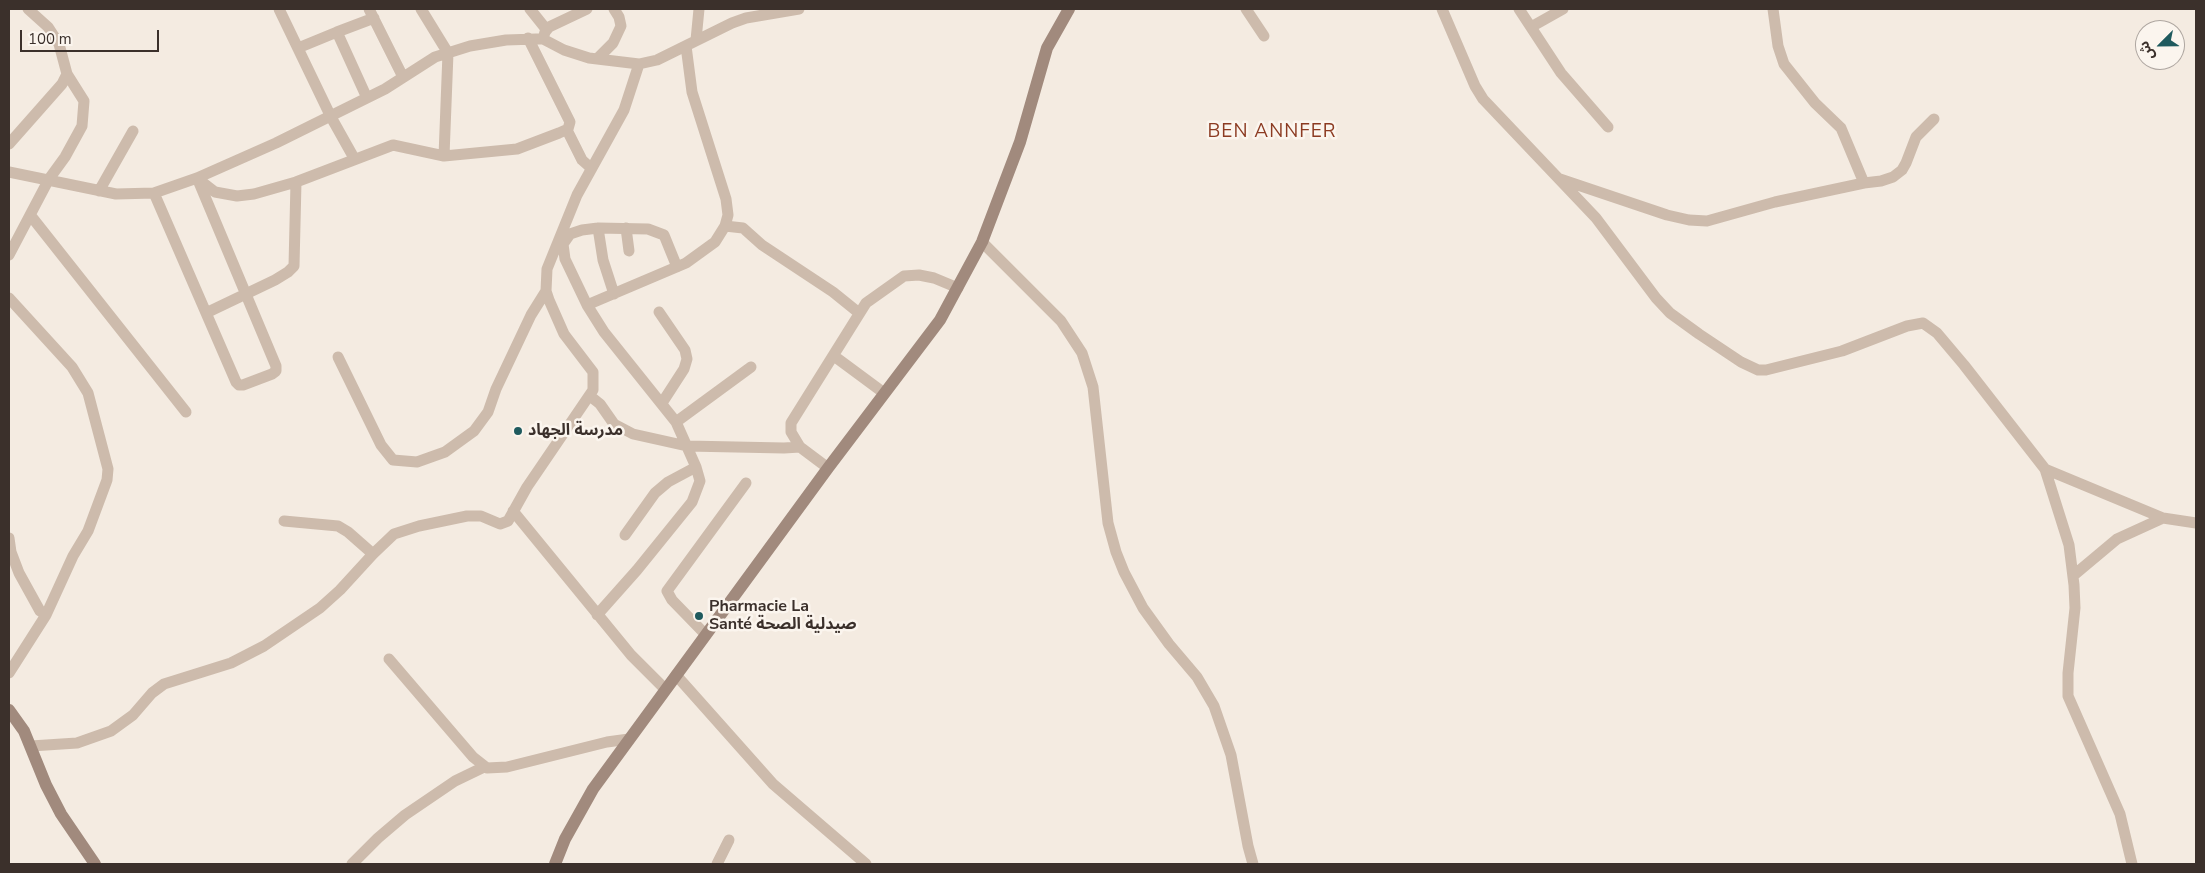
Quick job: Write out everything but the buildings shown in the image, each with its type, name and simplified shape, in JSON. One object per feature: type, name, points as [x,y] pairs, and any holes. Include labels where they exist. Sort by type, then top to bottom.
[{"type":"street","points":[[9,255],[50,179],[66,157],[82,126],[84,101],[67,74],[59,44],[48,27],[28,9]]},
{"type":"street","points":[[279,9],[331,117],[354,158]]},
{"type":"street","points":[[421,9],[448,53],[444,156]]},
{"type":"street","points":[[530,9],[545,34],[564,50],[597,59],[639,64],[657,60],[714,30],[746,18],[799,9]]},
{"type":"street","points":[[9,172],[116,194],[154,193],[197,178],[331,117],[367,98],[419,66],[448,53],[486,43],[545,34],[587,9]]},
{"type":"street","points":[[597,59],[613,43],[621,26],[619,17],[614,9]]},
{"type":"street","points":[[587,305],[686,263],[715,242],[725,226],[728,215],[726,199],[692,92],[691,43],[699,9]]},
{"type":"street","points":[[555,864],[582,806],[629,739],[828,468],[936,326],[982,242],[1020,142],[1047,48],[1069,9]]},
{"type":"street","points":[[1246,9],[1264,36]]},
{"type":"street","points":[[1442,9],[1478,94],[1596,218],[1656,298],[1670,313],[1741,362],[1758,370],[1778,368],[1842,351],[1907,326],[1923,323],[1937,333],[2045,469],[2069,545],[2074,575],[2076,608],[2069,663],[2068,696],[2120,814],[2132,864]]},
{"type":"street","points":[[1519,9],[1575,90],[1608,126]]},
{"type":"street","points":[[1531,28],[1564,9]]},
{"type":"street","points":[[1773,9],[1778,46],[1784,64],[1814,103],[1841,128],[1864,183]]},
{"type":"street","points":[[298,48],[337,32],[372,13],[403,77]]},
{"type":"street","points":[[337,32],[367,98]]},
{"type":"street","points":[[528,38],[570,122],[567,130],[582,160],[591,168]]},
{"type":"street","points":[[30,746],[77,744],[110,731],[133,715],[152,693],[164,684],[243,658],[285,633],[320,608],[394,534],[419,526],[475,516],[481,516],[503,524],[508,521],[532,479],[590,396],[595,384],[593,372],[564,334],[546,291],[547,269],[577,195],[624,110],[639,64]]},
{"type":"street","points":[[9,144],[62,84],[67,74]]},
{"type":"street","points":[[1559,179],[1667,215],[1689,220],[1707,221],[1774,202],[1864,183],[1881,182],[1898,174],[1906,164],[1916,137],[1934,119]]},
{"type":"street","points":[[197,178],[215,192],[229,196],[254,194],[296,182],[354,158],[397,144],[444,156],[517,149],[567,130]]},
{"type":"street","points":[[99,191],[133,132]]},
{"type":"street","points":[[154,193],[236,382],[243,385],[272,374],[276,371],[276,366],[197,178]]},
{"type":"street","points":[[206,313],[245,292],[282,276],[294,266],[296,182]]},
{"type":"street","points":[[31,216],[186,412]]},
{"type":"street","points":[[725,226],[743,228],[762,245],[833,292],[859,313]]},
{"type":"street","points":[[598,614],[637,570],[692,502],[700,481],[676,422],[604,332],[587,305],[567,264],[562,251],[563,244],[574,232],[598,228],[648,229],[664,235],[676,268]]},
{"type":"street","points":[[598,228],[604,260],[614,294]]},
{"type":"street","points":[[626,228],[629,251]]},
{"type":"street","points":[[982,242],[1060,321],[1082,352],[1093,386],[1108,523],[1116,552],[1143,608],[1169,644],[1197,676],[1214,706],[1231,755],[1253,864]]},
{"type":"street","points":[[828,468],[800,447],[791,432],[791,423],[866,303],[904,276],[919,275],[934,278],[958,288]]},
{"type":"street","points":[[338,357],[381,444],[393,460],[417,462],[445,452],[474,431],[488,412],[496,389],[531,314],[546,291]]},
{"type":"street","points":[[9,298],[72,367],[88,393],[108,469],[107,480],[88,531],[73,556],[46,615],[9,673]]},
{"type":"street","points":[[659,312],[685,350],[688,359],[684,369],[662,403]]},
{"type":"street","points":[[834,356],[884,393]]},
{"type":"street","points":[[676,422],[751,367]]},
{"type":"street","points":[[590,396],[600,404],[614,424],[633,434],[687,446],[800,447]]},
{"type":"street","points":[[625,535],[655,493],[668,482],[696,468]]},
{"type":"street","points":[[2045,469],[2163,518],[2196,523]]},
{"type":"street","points":[[706,635],[672,600],[667,590],[746,483]]},
{"type":"street","points":[[513,511],[631,654],[665,689]]},
{"type":"street","points":[[2074,575],[2117,539],[2163,518]]},
{"type":"street","points":[[284,521],[338,526],[348,532],[372,554]]},
{"type":"street","points":[[9,538],[11,552],[19,573],[40,611],[46,615]]},
{"type":"street","points":[[388,659],[484,767]]},
{"type":"street","points":[[676,674],[773,784],[866,864]]},
{"type":"street","points":[[9,710],[24,731],[46,785],[61,814],[94,864]]},
{"type":"street","points":[[352,864],[405,815],[455,781],[484,767],[507,768],[607,742],[629,739]]},
{"type":"street","points":[[717,864],[729,840]]},
{"type":"place","name":"مدرسة الجهاد","points":[[518,431]]},
{"type":"place","name":"Pharmacie La Santé صيدلية الصحة","points":[[699,616]]},
{"type":"district","name":"BEN ANNFER","points":[[1272,132]]}]
